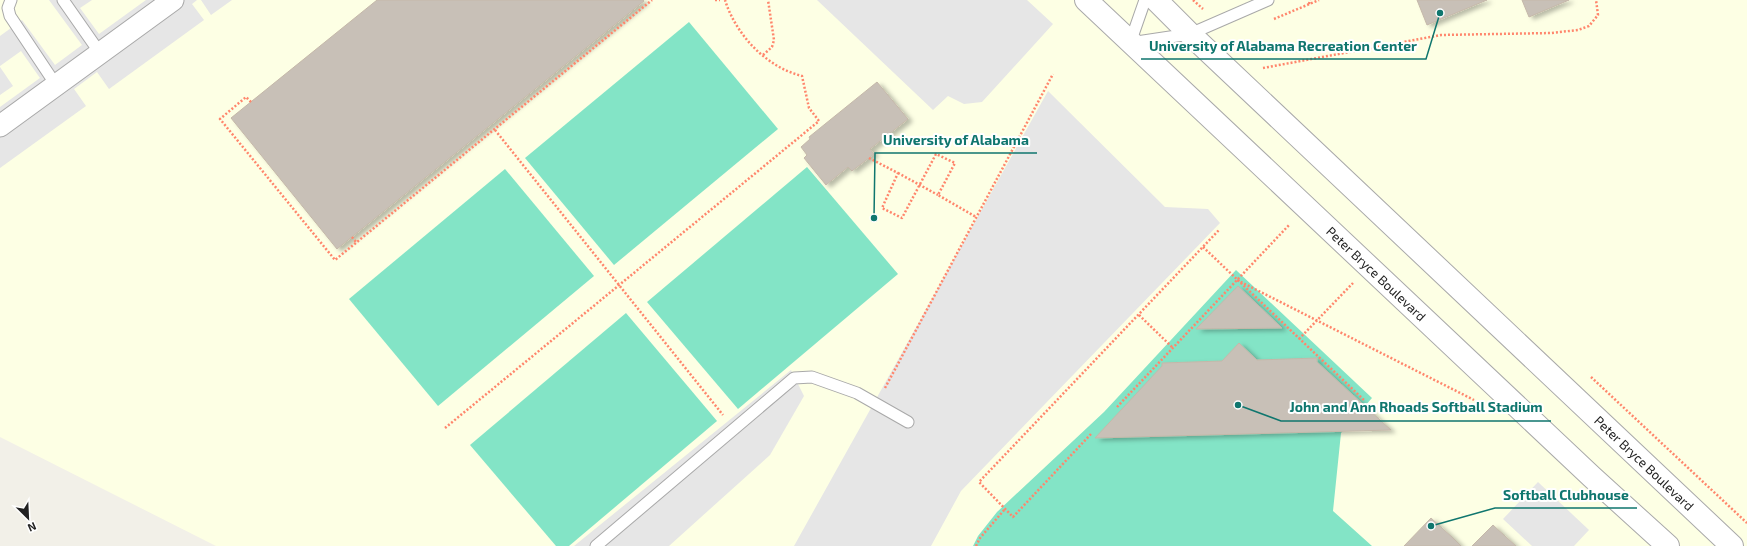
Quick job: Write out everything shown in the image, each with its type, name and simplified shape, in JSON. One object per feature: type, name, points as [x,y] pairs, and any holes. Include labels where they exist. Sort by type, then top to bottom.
[{"type":"street","points":[[0,126],[173,0]]},
{"type":"street","name":"Peter Bryce Boulevard","points":[[1086,0],[1586,471],[1668,546]]},
{"type":"street","name":"Peter Bryce Boulevard","points":[[1156,0],[1190,34],[1732,546]]},
{"type":"lane","points":[[10,0],[8,8],[10,16],[56,85]]},
{"type":"lane","points":[[63,0],[100,53]]},
{"type":"lane","points":[[1145,0],[1130,43],[1190,34],[1268,0]]},
{"type":"lane","points":[[596,546],[794,378],[812,377],[856,393],[908,422]]},
{"type":"path","points":[[251,102],[246,97],[220,119],[334,260],[495,130],[652,0]]},
{"type":"path","points":[[715,0],[720,0]]},
{"type":"path","points":[[445,428],[620,286],[819,121],[810,108],[802,76],[790,73],[763,55],[737,26],[724,0]]},
{"type":"path","points":[[763,55],[772,47],[774,40],[768,0]]},
{"type":"path","points":[[1194,0],[1217,22]]},
{"type":"path","points":[[1309,4],[1310,0]]},
{"type":"path","points":[[1264,68],[1441,35],[1551,33],[1578,30],[1589,26],[1598,15],[1596,0]]},
{"type":"path","points":[[1258,63],[1269,74]]},
{"type":"path","points":[[876,403],[1053,74]]},
{"type":"path","points":[[495,130],[734,428]]},
{"type":"path","points":[[898,174],[882,208],[902,218],[936,154],[955,163],[938,195]]},
{"type":"path","points":[[869,158],[976,217]]},
{"type":"path","points":[[1117,407],[1292,222]]},
{"type":"path","points":[[1091,434],[1013,517],[978,482],[1220,230]]},
{"type":"path","points":[[352,237],[356,242]]},
{"type":"path","points":[[1203,247],[1364,400]]},
{"type":"path","points":[[1237,280],[1475,401]]},
{"type":"path","points":[[1299,339],[1355,281]]},
{"type":"path","points":[[1139,315],[1173,348]]},
{"type":"path","points":[[1588,374],[1747,522]]},
{"type":"path","points":[[976,546],[980,538],[1005,509]]},
{"type":"shaded area","points":[[0,0],[1747,0],[1747,546],[216,546],[0,437]]},
{"type":"shaded area","points":[[49,0],[92,0],[80,8],[99,34],[146,0],[197,0],[192,4],[204,20],[109,89],[97,72],[74,89],[86,106],[0,168],[0,107],[40,78],[21,51],[0,66],[0,36],[22,20],[55,65],[82,45]]},
{"type":"shaded area","points":[[201,0],[232,0],[211,15]]},
{"type":"shaded area","points":[[817,0],[1027,0],[1053,24],[982,102],[964,104],[948,96],[933,110]]},
{"type":"shaded area","points":[[0,67],[13,86],[0,95]]},
{"type":"shaded area","points":[[1048,91],[1165,207],[1208,209],[1220,223],[961,491],[931,546],[794,546]]},
{"type":"shaded area","points":[[791,370],[804,396],[770,455],[669,546],[574,546]]},
{"type":"shaded area","points":[[1538,482],[1589,530],[1574,546],[1532,546],[1503,519]]},
{"type":"green space","points":[[689,22],[778,129],[614,265],[525,158]]},
{"type":"green space","points":[[807,167],[898,274],[738,409],[647,302]]},
{"type":"green space","points":[[505,169],[594,276],[438,406],[349,299]]},
{"type":"green space","points":[[1236,270],[1372,398],[1341,433],[1333,511],[1372,546],[973,546],[978,536],[997,512],[1104,412]]},
{"type":"green space","points":[[626,313],[717,421],[569,546],[556,546],[470,445]]},
{"type":"building","points":[[377,0],[644,1],[337,249],[231,118]]},
{"type":"building","points":[[1417,0],[1487,0],[1427,25]]},
{"type":"building","points":[[1522,0],[1569,0],[1529,17]]},
{"type":"building","points":[[877,82],[908,119],[870,149],[874,154],[852,171],[848,167],[826,185],[804,158],[807,155],[801,147],[810,139],[809,137]]},
{"type":"building","points":[[1238,286],[1282,328],[1196,329]]},
{"type":"building","points":[[1239,343],[1257,360],[1317,358],[1317,362],[1391,430],[1095,438],[1162,366],[1162,363],[1222,361]]},
{"type":"building","points":[[1431,518],[1452,537],[1461,546],[1404,546]]},
{"type":"building","points":[[1493,525],[1516,546],[1472,546]]},
{"type":"place","name":"University of Alabama Recreation Center","points":[[1440,13]]},
{"type":"place","name":"University of Alabama","points":[[874,218]]},
{"type":"place","name":"John and Ann Rhoads Softball Stadium","points":[[1238,405]]},
{"type":"place","name":"Softball Clubhouse","points":[[1431,526]]}]
